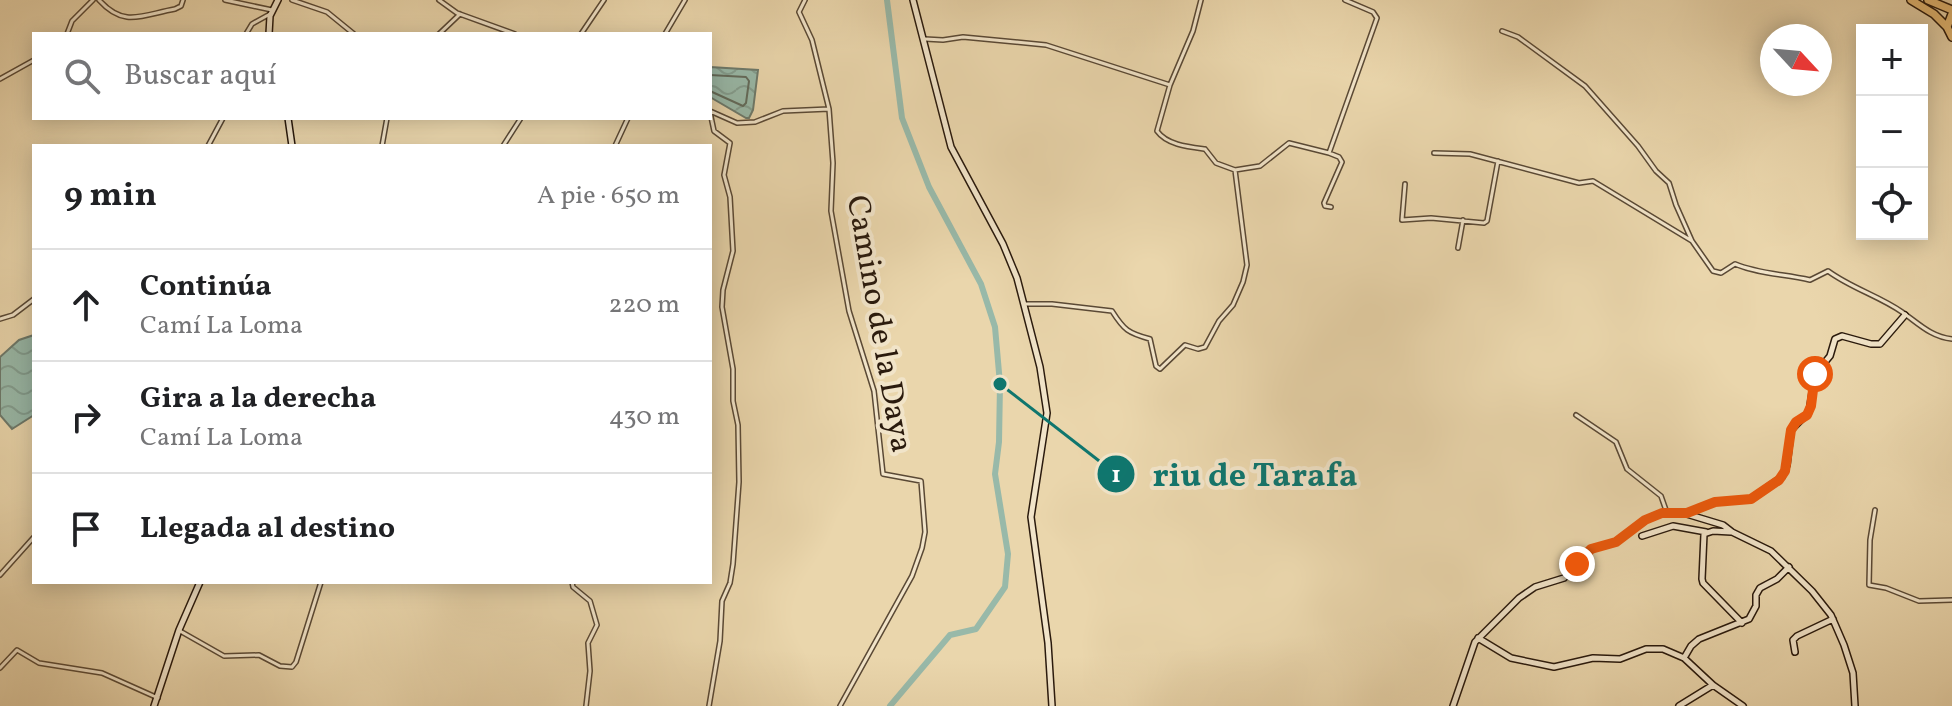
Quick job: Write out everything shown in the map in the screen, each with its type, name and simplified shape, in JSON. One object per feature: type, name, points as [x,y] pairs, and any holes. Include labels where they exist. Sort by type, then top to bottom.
[{"type":"highway","points":[[1911,0],[1934,14],[1952,37]]},
{"type":"highway","points":[[1928,0],[1952,12],[1947,27]]},
{"type":"street","points":[[68,32],[72,21],[93,0]]},
{"type":"street","points":[[99,0],[113,14],[130,17],[175,9],[181,6],[183,0]]},
{"type":"street","points":[[225,0],[272,12]]},
{"type":"street","points":[[269,32],[272,12],[278,0]]},
{"type":"street","points":[[292,0],[327,12],[352,32]]},
{"type":"street","points":[[439,0],[460,14],[510,32]]},
{"type":"street","points":[[582,32],[604,0]]},
{"type":"street","points":[[666,32],[685,0]]},
{"type":"street","name":"Camino de la Daya","points":[[805,0],[799,12],[812,40],[829,109],[833,163],[831,211],[849,311],[874,391],[883,474],[921,481],[925,514],[922,548],[912,576],[840,706]]},
{"type":"street","points":[[913,0],[951,147],[1003,244],[1017,278],[1040,367],[1047,413],[1031,517],[1048,643],[1052,706]]},
{"type":"street","points":[[1201,0],[1193,31],[1157,126],[1159,134],[1184,147],[1205,149],[1216,163],[1235,170],[1260,166],[1289,143],[1339,157],[1342,162],[1324,203],[1331,207]]},
{"type":"street","points":[[1329,153],[1377,18],[1373,12],[1345,0]]},
{"type":"street","points":[[247,32],[252,24],[272,12]]},
{"type":"street","points":[[441,32],[460,14]]},
{"type":"street","points":[[1502,31],[1518,37],[1585,86],[1638,146],[1669,183],[1692,241],[1713,271],[1719,273],[1735,264],[1752,272],[1785,274],[1810,280],[1828,271],[1837,280],[1905,315],[1929,332],[1952,339]]},
{"type":"street","points":[[923,39],[963,37],[1046,45],[1170,85]]},
{"type":"street","points":[[0,79],[32,61]]},
{"type":"street","points":[[712,113],[737,123],[755,122],[783,111],[829,109]]},
{"type":"street","points":[[209,144],[222,120]]},
{"type":"street","points":[[288,120],[292,144]]},
{"type":"street","points":[[382,144],[387,120]]},
{"type":"street","points":[[504,144],[520,120]]},
{"type":"street","points":[[616,144],[627,120]]},
{"type":"street","points":[[709,706],[720,641],[722,601],[730,583],[733,564],[739,482],[733,369],[722,307],[733,251],[730,197],[724,175],[730,143],[714,131],[712,120]]},
{"type":"street","points":[[1434,153],[1470,154],[1579,183],[1593,181],[1692,241]]},
{"type":"street","points":[[1405,184],[1402,220],[1487,221],[1498,161]]},
{"type":"street","points":[[1023,304],[1112,311],[1128,331],[1150,339],[1156,366],[1160,369],[1185,345],[1198,349],[1205,347],[1219,321],[1233,305],[1247,265],[1235,170]]},
{"type":"street","points":[[1458,248],[1463,220]]},
{"type":"street","points":[[0,319],[13,315],[32,301]]},
{"type":"street","points":[[1687,513],[1715,502],[1751,499],[1779,480],[1785,471],[1791,430],[1809,412],[1815,374],[1830,356],[1835,339],[1842,336],[1880,344],[1905,315]]},
{"type":"street","points":[[1576,415],[1616,442],[1627,469],[1661,496],[1667,513]]},
{"type":"street","points":[[1875,510],[1870,540],[1869,585],[1919,601],[1952,600]]},
{"type":"street","points":[[1453,706],[1478,638],[1506,610],[1535,587],[1564,578],[1591,549],[1616,542],[1645,520],[1667,513],[1687,513],[1723,525],[1771,551],[1789,567],[1833,619],[1852,667],[1855,706]]},
{"type":"street","points":[[1642,536],[1673,526],[1706,532],[1732,532]]},
{"type":"street","points":[[1706,532],[1703,538],[1703,583],[1742,623]]},
{"type":"street","points":[[0,575],[32,539]]},
{"type":"street","points":[[1684,658],[1699,639],[1749,619],[1760,588],[1774,581],[1789,567]]},
{"type":"street","points":[[154,706],[197,584]]},
{"type":"street","points":[[179,630],[224,656],[259,655],[276,664],[292,667],[320,584]]},
{"type":"street","points":[[572,584],[590,601],[597,625],[588,643],[590,671],[586,706]]},
{"type":"street","points":[[1795,652],[1793,640],[1797,636],[1833,619]]},
{"type":"street","points":[[1478,638],[1511,658],[1554,667],[1593,658],[1620,659],[1651,649],[1663,649],[1684,658],[1713,685],[1743,706]]},
{"type":"street","points":[[0,668],[17,650],[39,663],[102,673],[158,698]]},
{"type":"street","points":[[1679,706],[1713,685]]},
{"type":"water","points":[[712,67],[758,70],[753,110],[746,118],[712,98]]},
{"type":"water","points":[[32,336],[32,416],[12,429],[0,415],[0,357],[19,340]]},
{"type":"waterway","points":[[887,0],[902,118],[929,187],[981,284],[995,327],[1000,384],[995,474],[1008,554],[1005,587],[976,629],[950,635],[890,706]]},
{"type":"place","name":"riu de Tarafa","points":[[1000,384]]},
{"type":"route","points":[[1577,564],[1591,549],[1616,542],[1645,520],[1662,513],[1687,513],[1715,502],[1751,499],[1779,480],[1785,471],[1791,430],[1796,422],[1807,415],[1811,406],[1815,374]]}]
